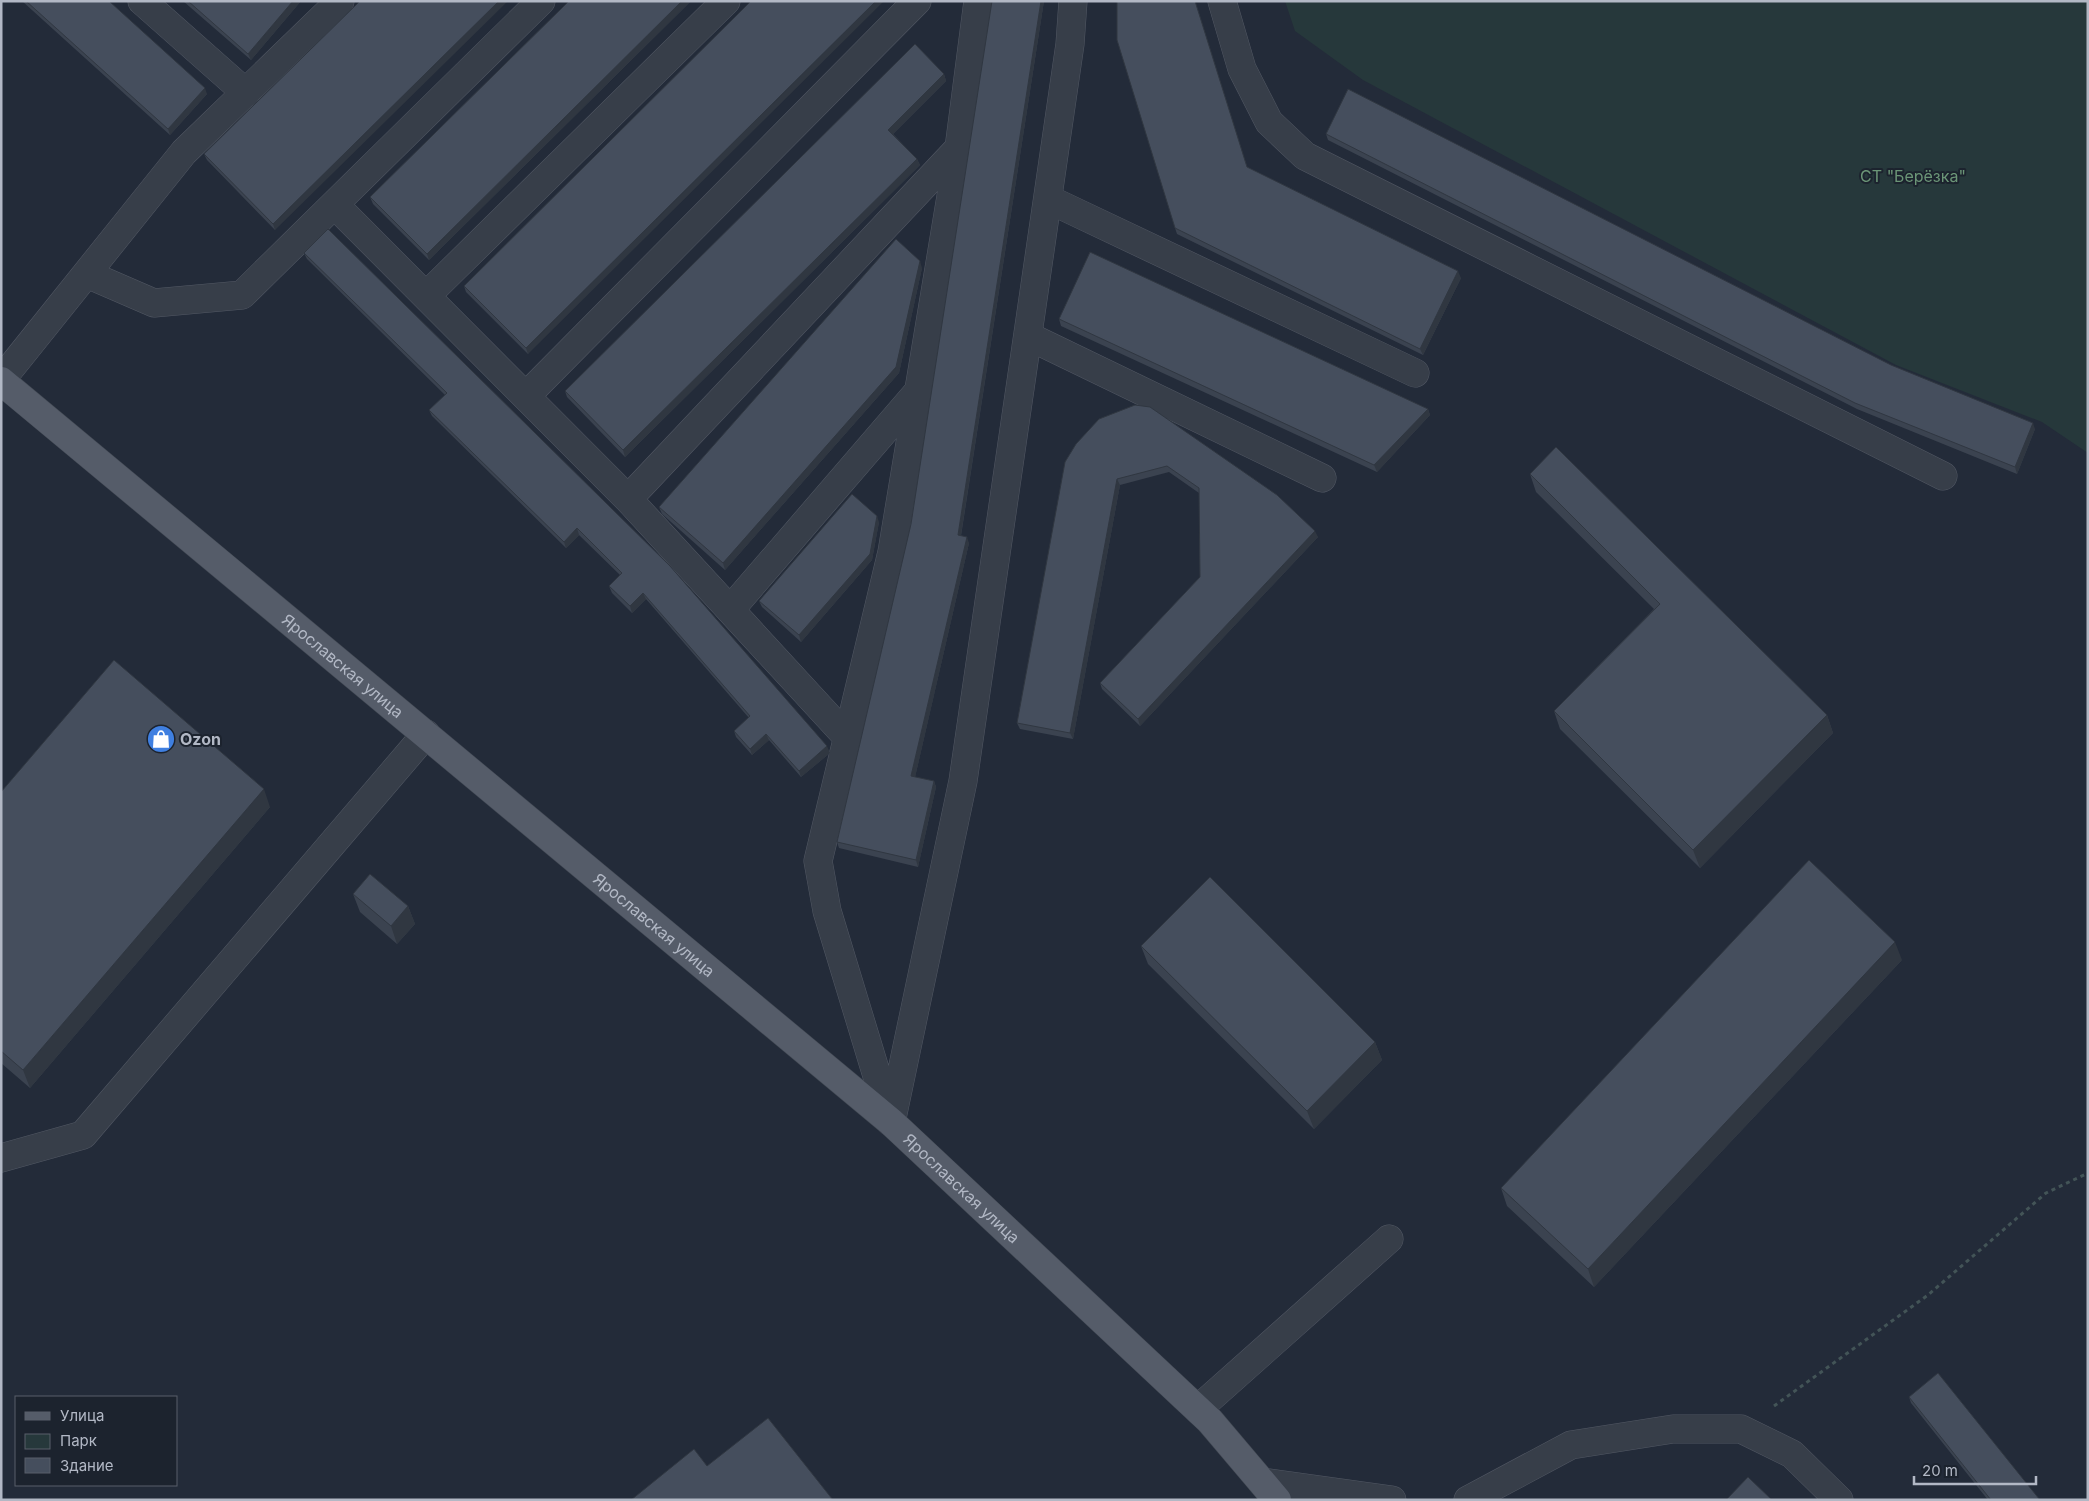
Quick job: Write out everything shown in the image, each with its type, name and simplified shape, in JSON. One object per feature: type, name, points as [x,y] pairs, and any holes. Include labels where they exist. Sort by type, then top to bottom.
[{"type":"main road","name":"Ярославская улица","points":[[1,380],[891,1122],[1198,1409],[1270,1491]]},
{"type":"lane","points":[[142,1],[246,93]]},
{"type":"lane","points":[[1,380],[184,152],[340,1]]},
{"type":"lane","points":[[87,274],[154,303],[242,295],[541,1]]},
{"type":"lane","points":[[426,296],[726,1]]},
{"type":"lane","points":[[526,396],[917,1]]},
{"type":"lane","points":[[891,1122],[828,910],[818,861],[892,552],[958,148],[978,1]]},
{"type":"lane","points":[[891,1122],[963,780],[1070,44],[1073,1]]},
{"type":"lane","points":[[1222,1],[1242,69],[1269,122],[1305,156],[1943,476]]},
{"type":"lane","points":[[628,499],[958,148]]},
{"type":"lane","points":[[1048,199],[1415,373]]},
{"type":"lane","points":[[335,205],[628,499],[848,738]]},
{"type":"lane","points":[[1028,336],[1322,478]]},
{"type":"lane","points":[[730,610],[917,393]]},
{"type":"lane","points":[[1,1158],[83,1135],[426,734]]},
{"type":"lane","points":[[1198,1409],[1389,1239]]},
{"type":"lane","points":[[1468,1500],[1571,1444],[1673,1429],[1741,1429],[1792,1454],[1839,1500]]},
{"type":"lane","points":[[1270,1491],[1392,1500]]},
{"type":"path","points":[[1741,1429],[1928,1295],[2046,1193],[2088,1173]]},
{"type":"green space","name":"СТ \"Берёзка\"","points":[[1285,1],[2088,1],[2088,453],[2042,422],[1896,365],[1363,80],[1295,31]]},
{"type":"building","points":[[26,1],[109,1],[205,88],[168,129]]},
{"type":"building","points":[[188,1],[293,1],[248,54]]},
{"type":"building","points":[[360,1],[499,1],[273,224],[204,154]]},
{"type":"building","points":[[569,1],[682,1],[427,254],[370,197]]},
{"type":"building","points":[[751,1],[876,1],[526,348],[464,286]]},
{"type":"building","points":[[992,1],[1041,1],[958,535],[967,537],[911,776],[934,781],[916,860],[837,842],[911,524]]},
{"type":"building","points":[[1117,1],[1195,1],[1247,167],[1458,271],[1420,349],[1175,228],[1117,40]]},
{"type":"building","points":[[915,44],[944,74],[888,130],[917,159],[623,450],[565,391]]},
{"type":"building","points":[[1348,89],[1891,365],[2033,423],[2015,467],[1855,403],[1326,134]]},
{"type":"building","points":[[328,229],[670,566],[827,746],[799,771],[766,734],[750,749],[734,731],[750,716],[643,593],[630,606],[609,586],[622,573],[577,528],[564,542],[429,410],[447,393],[304,253]]},
{"type":"building","points":[[896,239],[920,261],[896,367],[723,563],[659,507]]},
{"type":"building","points":[[1090,252],[1428,409],[1374,465],[1059,319]]},
{"type":"building","points":[[1135,405],[1150,407],[1277,495],[1315,531],[1138,719],[1100,683],[1200,577],[1199,488],[1167,466],[1117,479],[1070,733],[1017,723],[1065,462],[1076,444],[1099,419]]},
{"type":"building","points":[[1556,447],[1827,715],[1693,850],[1554,711],[1660,604],[1530,474]]},
{"type":"building","points":[[852,494],[877,516],[870,554],[799,635],[759,601]]},
{"type":"building","points":[[114,660],[264,789],[23,1070],[1,1051],[1,792]]},
{"type":"building","points":[[1809,860],[1895,942],[1588,1269],[1501,1188]]},
{"type":"building","points":[[370,874],[408,906],[391,926],[353,894]]},
{"type":"building","points":[[1210,877],[1375,1042],[1307,1111],[1141,946]]},
{"type":"building","points":[[1938,1373],[2040,1500],[1991,1500],[1909,1397]]},
{"type":"building","points":[[768,1418],[833,1500],[631,1500],[694,1449],[707,1466]]},
{"type":"building","points":[[1748,1477],[1772,1500],[1726,1500]]},
{"type":"place","name":"Ozon","points":[[161,739]]}]
